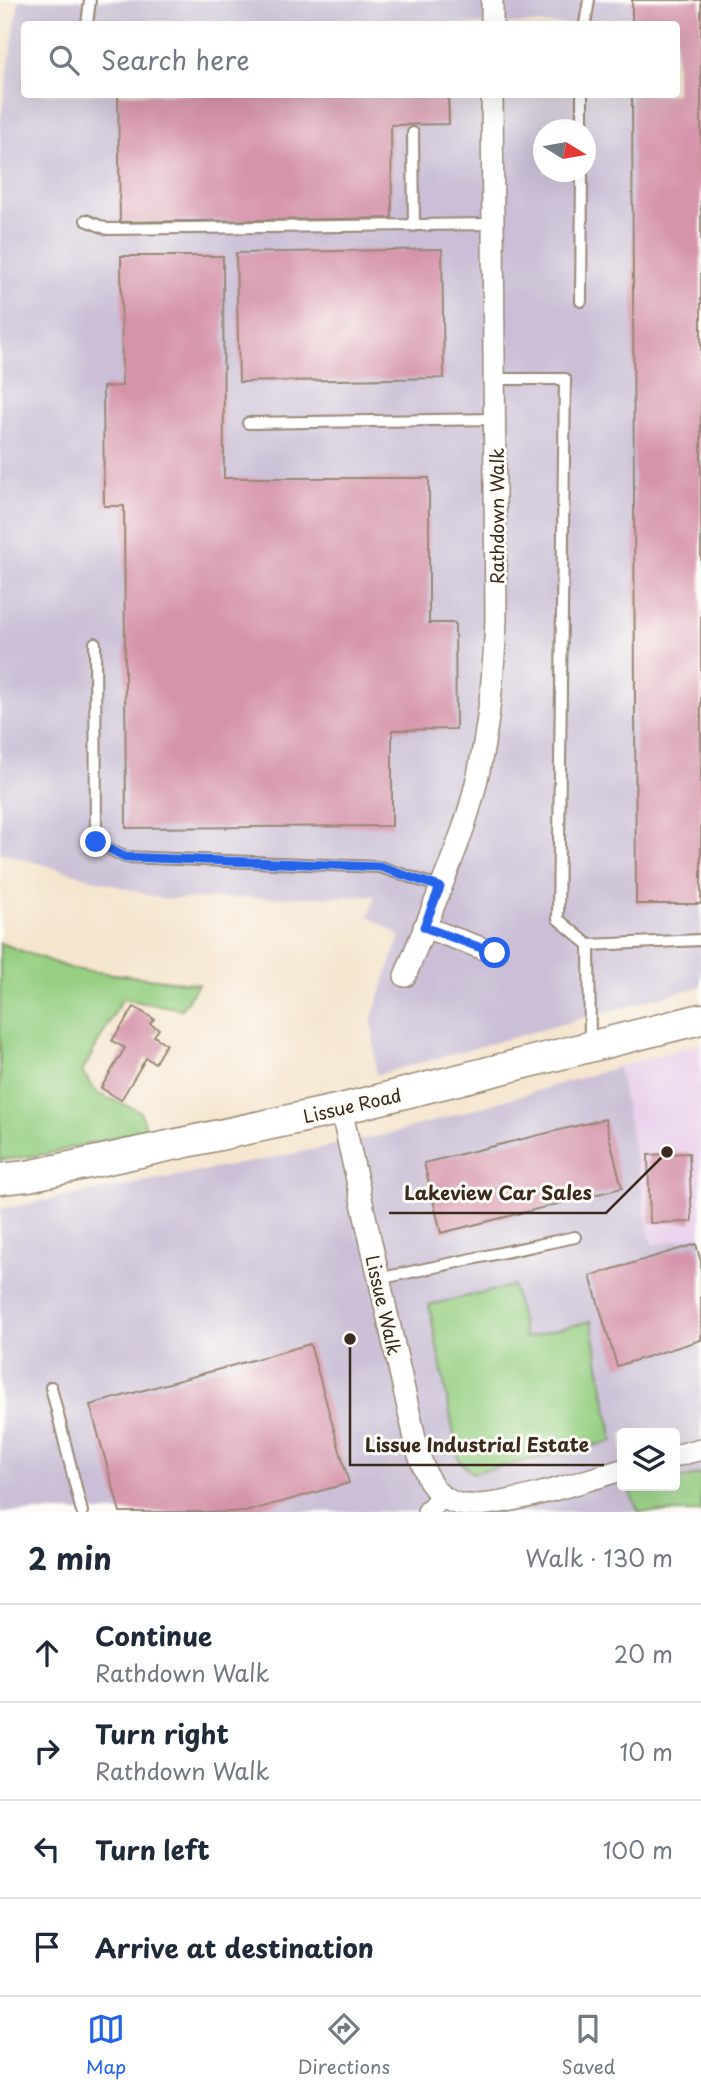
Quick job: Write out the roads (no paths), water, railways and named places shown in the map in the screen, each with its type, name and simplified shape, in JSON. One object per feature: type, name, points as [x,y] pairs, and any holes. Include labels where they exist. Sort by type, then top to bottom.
[{"type":"street","points":[[492,0],[492,21]]},
{"type":"street","name":"Rathdown Walk","points":[[405,976],[464,825],[477,776],[494,663],[496,620],[492,98]]},
{"type":"street","points":[[424,927],[495,953]]},
{"type":"street","name":"Lissue Road","points":[[0,1179],[28,1176],[341,1109],[701,1020]]},
{"type":"street","name":"Lissue Walk","points":[[341,1109],[418,1452],[435,1504],[476,1506],[508,1501],[617,1471]]},
{"type":"street","points":[[680,1455],[701,1449]]},
{"type":"lane","points":[[87,21],[90,0]]},
{"type":"lane","points":[[586,21],[589,0]]},
{"type":"lane","points":[[582,98],[582,119]]},
{"type":"lane","points":[[413,133],[414,226]]},
{"type":"lane","points":[[581,301],[582,182]]},
{"type":"lane","points":[[86,220],[107,229],[493,224]]},
{"type":"lane","points":[[495,380],[565,379],[558,919],[589,945],[701,940]]},
{"type":"lane","points":[[248,423],[495,419]]},
{"type":"lane","points":[[95,643],[96,842],[125,857],[380,867],[440,887]]},
{"type":"lane","points":[[589,945],[590,1047]]},
{"type":"lane","points":[[378,1279],[575,1237]]},
{"type":"lane","points":[[51,1387],[82,1512]]},
{"type":"place","name":"Lakeview Car Sales","points":[[667,1152]]},
{"type":"place","name":"Lissue Industrial Estate","points":[[350,1339]]}]
